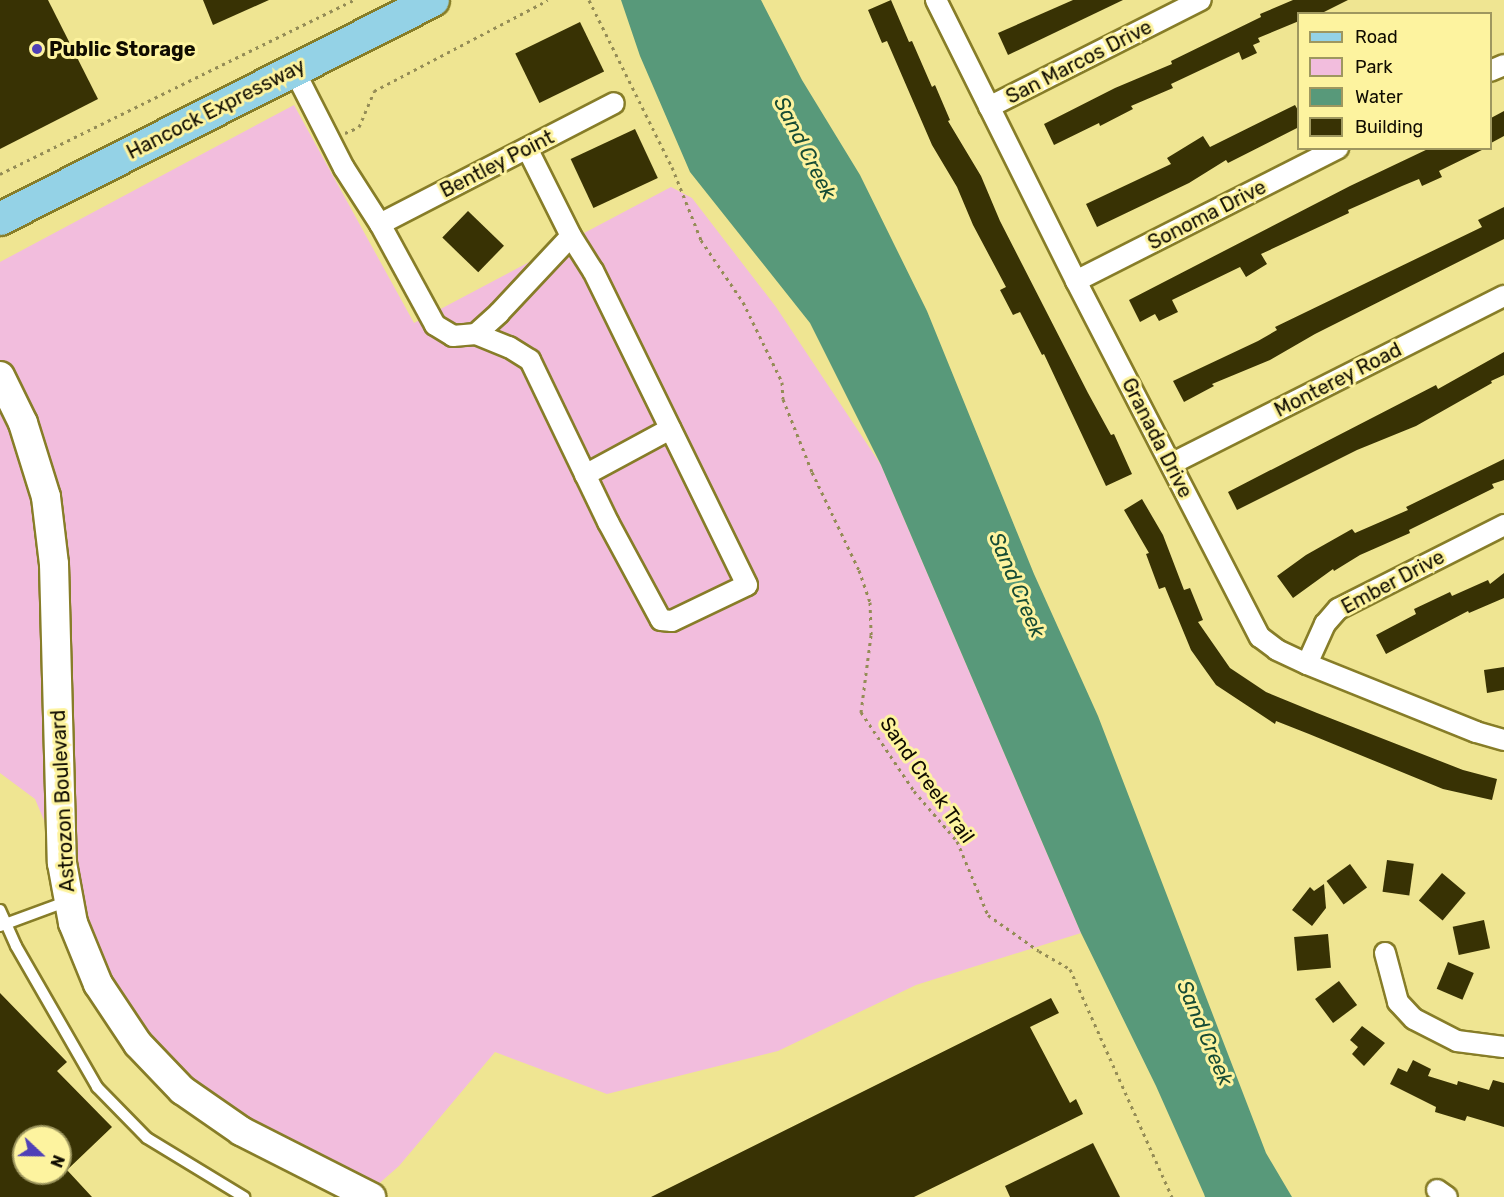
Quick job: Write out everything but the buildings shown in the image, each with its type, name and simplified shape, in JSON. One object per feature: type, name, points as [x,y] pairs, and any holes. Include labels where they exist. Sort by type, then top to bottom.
[{"type":"main road","name":"Hancock Expressway","points":[[0,219],[433,0]]},
{"type":"main road","name":"Astrozon Boulevard","points":[[0,376],[23,423],[45,497],[54,564],[62,862],[68,900],[80,944],[98,984],[119,1019],[158,1067],[200,1104],[241,1131],[371,1197]]},
{"type":"street","name":"Granada Drive","points":[[936,0],[1076,281],[1172,464],[1249,621],[1260,637],[1277,650],[1307,664],[1476,732],[1504,740]]},
{"type":"street","name":"San Marcos Drive","points":[[989,107],[1201,0]]},
{"type":"street","points":[[294,70],[344,168],[380,224],[435,325],[453,336],[476,334],[509,347],[530,360],[585,475],[661,620],[672,621],[747,585],[593,271],[571,237],[527,148]]},
{"type":"street","name":"Bentley Point","points":[[380,224],[614,103]]},
{"type":"street","name":"Sonoma Drive","points":[[1076,281],[1334,150]]},
{"type":"street","points":[[476,334],[571,237]]},
{"type":"street","name":"Monterey Road","points":[[1172,464],[1504,296]]},
{"type":"street","points":[[585,475],[670,429]]},
{"type":"street","name":"Ember Drive","points":[[1307,664],[1325,624],[1338,609],[1504,525]]},
{"type":"street","points":[[1384,953],[1398,1002],[1414,1019],[1457,1041],[1504,1047]]},
{"type":"lane","points":[[4,925],[68,900]]},
{"type":"lane","points":[[0,910],[4,925],[97,1087],[147,1138],[244,1197]]},
{"type":"path","points":[[0,174],[354,0]]},
{"type":"path","points":[[329,140],[359,127],[374,91],[548,0]]},
{"type":"path","name":"Sand Creek Trail","points":[[589,0],[672,167],[701,240],[743,302],[782,382],[783,399],[812,472],[859,570],[870,602],[871,635],[861,712],[914,791],[957,841],[988,915],[1039,951],[1070,969],[1172,1197]]},
{"type":"green space","points":[[294,105],[414,323],[671,187],[692,198],[776,307],[881,465],[1081,933],[916,985],[778,1051],[607,1094],[495,1052],[399,1166],[366,1195],[182,1090],[119,1019],[62,863],[35,799],[0,773],[0,262]]},
{"type":"water","name":"Sand Creek","points":[[621,0],[761,0],[802,80],[860,175],[927,311],[1034,574],[1098,716],[1266,1153],[1292,1197],[1205,1197],[1156,1086],[1081,933],[881,465],[810,323],[690,172],[640,56]]},
{"type":"place","name":"Public Storage","points":[[37,49]]}]
